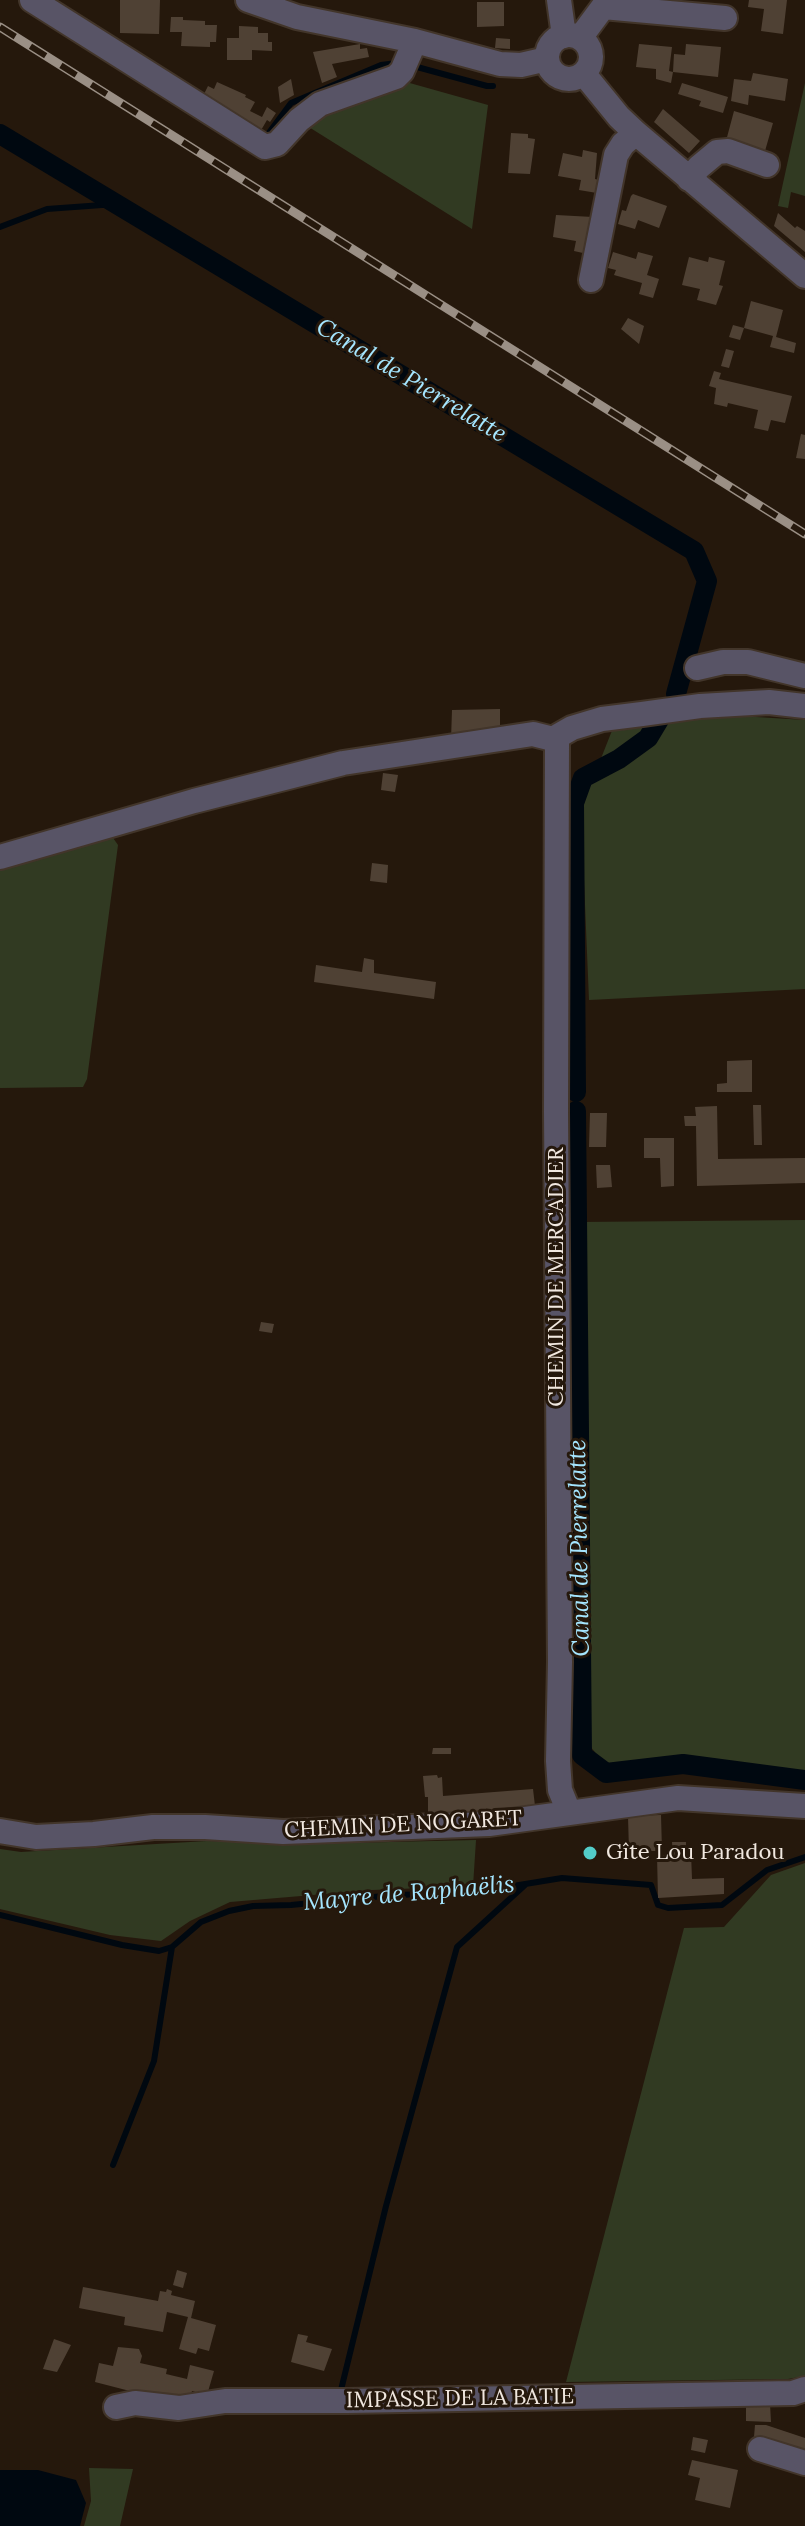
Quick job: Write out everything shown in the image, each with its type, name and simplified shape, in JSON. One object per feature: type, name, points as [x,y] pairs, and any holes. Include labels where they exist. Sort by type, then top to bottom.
[{"type":"street","points":[[32,0],[265,147],[277,144],[299,120],[320,104],[396,77],[402,71],[415,41]]},
{"type":"street","points":[[248,0],[297,17],[415,41],[500,64],[521,65],[547,59]]},
{"type":"street","points":[[559,0],[572,37],[589,49],[591,56],[584,74],[569,79],[561,78],[549,67],[547,59],[551,44],[572,37],[600,12],[725,18]]},
{"type":"street","points":[[584,74],[636,133],[805,276]]},
{"type":"street","points":[[591,280],[616,155],[636,133]]},
{"type":"street","points":[[689,179],[717,152],[728,151],[767,165]]},
{"type":"street","points":[[697,668],[723,662],[748,662],[805,676]]},
{"type":"street","points":[[0,857],[194,801],[343,763],[533,734],[557,740],[558,736],[572,728],[602,719],[671,710],[769,702],[805,706]]},
{"type":"street","name":"CHEMIN DE MERCADIER","points":[[557,740],[558,1761],[560,1790],[569,1812]]},
{"type":"street","name":"CHEMIN DE NOGARET","points":[[0,1831],[36,1837],[153,1827],[283,1832],[489,1824],[678,1798],[805,1806]]},
{"type":"street","name":"IMPASSE DE LA BATIE","points":[[116,2407],[135,2403],[179,2408],[225,2401],[793,2393],[805,2389]]},
{"type":"street","points":[[760,2449],[805,2463]]},
{"type":"green space","points":[[399,80],[488,105],[472,229],[304,124]]},
{"type":"green space","points":[[805,83],[805,196],[791,192],[788,208],[778,206]]},
{"type":"green space","points":[[724,715],[805,720],[805,989],[589,1000],[581,809],[615,723]]},
{"type":"green space","points":[[111,835],[118,845],[87,1079],[83,1087],[0,1088],[0,867]]},
{"type":"green space","points":[[805,1220],[805,1772],[682,1755],[607,1767],[590,1746],[582,1222]]},
{"type":"green space","points":[[476,1840],[473,1886],[372,1890],[230,1902],[190,1921],[161,1941],[110,1935],[0,1909],[0,1849],[21,1852],[207,1841],[304,1844]]},
{"type":"green space","points":[[805,1863],[805,2376],[788,2379],[566,2382],[684,1928],[724,1927],[771,1875]]},
{"type":"green space","points":[[89,2468],[133,2469],[120,2526],[84,2526],[91,2501]]},
{"type":"shaded area","points":[[0,2470],[38,2470],[76,2480],[86,2503],[80,2526],[0,2526]]},
{"type":"building","points":[[120,0],[160,0],[159,34],[120,33]]},
{"type":"building","points":[[749,0],[787,0],[783,34],[761,31],[764,9],[748,7]]},
{"type":"building","points":[[477,2],[504,2],[504,26],[477,27]]},
{"type":"building","points":[[171,17],[217,25],[216,42],[210,42],[210,47],[181,46],[182,32],[170,32]]},
{"type":"building","points":[[239,26],[258,27],[258,33],[268,33],[272,51],[252,50],[252,60],[227,60],[227,38],[239,38]]},
{"type":"building","points":[[496,38],[510,39],[510,49],[495,48]]},
{"type":"building","points":[[360,44],[360,49],[367,48],[369,57],[332,64],[337,77],[322,83],[313,52]]},
{"type":"building","points":[[639,44],[672,47],[671,83],[656,79],[656,69],[636,67]]},
{"type":"building","points":[[686,44],[721,47],[718,77],[673,72],[674,54],[685,55]]},
{"type":"building","points":[[753,73],[788,79],[785,101],[749,95],[748,105],[731,101],[734,79],[751,81]]},
{"type":"building","points":[[291,79],[294,95],[280,103],[278,87]]},
{"type":"building","points":[[217,82],[255,102],[250,111],[262,117],[267,107],[276,113],[260,132],[203,96],[208,86],[214,89]]},
{"type":"building","points":[[682,83],[728,97],[723,113],[699,106],[701,101],[678,94]]},
{"type":"building","points":[[663,109],[700,141],[689,153],[654,122]]},
{"type":"building","points":[[734,111],[773,123],[765,151],[726,141]]},
{"type":"building","points":[[511,133],[528,134],[528,138],[535,139],[530,174],[508,173]]},
{"type":"building","points":[[583,150],[597,153],[597,193],[579,190],[581,180],[558,176],[563,153],[582,157]]},
{"type":"building","points":[[633,194],[667,206],[659,228],[638,220],[635,229],[618,224],[622,210],[626,211]]},
{"type":"building","points":[[778,213],[795,228],[797,226],[805,231],[805,252],[774,226]]},
{"type":"building","points":[[556,215],[593,217],[592,255],[574,251],[576,241],[553,237]]},
{"type":"building","points":[[613,252],[636,259],[638,252],[653,256],[647,275],[659,279],[653,298],[639,294],[642,283],[614,275],[616,270],[608,268]]},
{"type":"building","points":[[689,257],[708,262],[709,257],[725,261],[719,285],[723,286],[716,305],[697,300],[700,289],[682,285]]},
{"type":"building","points":[[751,301],[783,310],[776,337],[796,343],[794,353],[770,347],[773,336],[744,328]]},
{"type":"building","points":[[628,318],[644,326],[639,344],[621,329]]},
{"type":"building","points":[[733,325],[744,328],[740,340],[729,337]]},
{"type":"building","points":[[726,349],[734,351],[729,368],[721,366]]},
{"type":"building","points":[[714,371],[721,373],[719,379],[792,396],[785,423],[771,420],[768,431],[754,428],[758,410],[728,403],[727,407],[714,404],[716,388],[709,386]]},
{"type":"building","points":[[801,434],[805,435],[805,459],[796,458]]},
{"type":"building","points":[[500,709],[500,732],[451,740],[452,710]]},
{"type":"building","points":[[383,773],[398,775],[395,792],[381,790]]},
{"type":"building","points":[[372,863],[388,865],[387,883],[370,881]]},
{"type":"building","points":[[364,958],[374,960],[374,973],[436,982],[434,999],[314,982],[316,965],[362,972]]},
{"type":"building","points":[[752,1060],[752,1092],[717,1092],[717,1084],[727,1083],[727,1061]]},
{"type":"building","points":[[753,1105],[761,1105],[762,1145],[754,1145]]},
{"type":"building","points":[[717,1106],[718,1159],[805,1158],[805,1183],[697,1186],[696,1126],[685,1126],[684,1116],[696,1116],[695,1107]]},
{"type":"building","points":[[590,1113],[607,1113],[606,1147],[589,1147]]},
{"type":"building","points":[[644,1138],[674,1138],[674,1186],[661,1187],[660,1158],[644,1158]]},
{"type":"building","points":[[596,1165],[610,1165],[612,1187],[597,1188]]},
{"type":"building","points":[[261,1322],[274,1324],[272,1333],[259,1331]]},
{"type":"building","points":[[433,1748],[451,1748],[451,1754],[432,1754]]},
{"type":"building","points":[[437,1775],[438,1778],[442,1777],[443,1796],[533,1789],[535,1806],[428,1815],[423,1776]]},
{"type":"building","points":[[661,1815],[662,1851],[629,1851],[628,1816]]},
{"type":"building","points":[[672,1842],[686,1842],[686,1853],[691,1853],[692,1879],[724,1878],[724,1894],[658,1898],[657,1855],[673,1855]]},
{"type":"building","points":[[177,2270],[187,2273],[183,2288],[173,2285]]},
{"type":"building","points":[[83,2287],[158,2301],[160,2291],[166,2292],[167,2289],[172,2291],[171,2295],[195,2301],[191,2318],[216,2325],[209,2351],[198,2348],[196,2354],[179,2349],[188,2317],[167,2312],[163,2332],[124,2325],[125,2317],[79,2308]]},
{"type":"building","points":[[298,2334],[308,2336],[306,2342],[332,2349],[324,2371],[291,2362]]},
{"type":"building","points":[[54,2339],[71,2345],[57,2372],[43,2369]]},
{"type":"building","points":[[118,2347],[139,2349],[142,2356],[140,2363],[167,2369],[166,2374],[187,2379],[190,2365],[214,2371],[207,2395],[192,2391],[188,2406],[95,2382],[99,2363],[113,2366]]},
{"type":"building","points":[[770,2404],[771,2422],[746,2421],[746,2407]]},
{"type":"building","points":[[755,2425],[766,2425],[805,2438],[805,2454],[754,2437]]},
{"type":"building","points":[[693,2437],[708,2440],[705,2453],[691,2450]]},
{"type":"building","points":[[692,2460],[738,2470],[730,2508],[695,2500],[700,2478],[688,2475]]},
{"type":"waterway","points":[[268,134],[291,103],[381,65],[397,63]]},
{"type":"waterway","points":[[417,67],[493,86]]},
{"type":"waterway","name":"Canal de Pierrelatte","points":[[0,134],[694,551],[707,581],[676,694]]},
{"type":"waterway","points":[[0,227],[47,209],[116,204]]},
{"type":"waterway","name":"Canal de Pierrelatte","points":[[576,1092],[574,803],[583,778],[619,759],[648,738],[660,718]]},
{"type":"waterway","name":"Canal de Pierrelatte","points":[[576,1111],[582,1755],[606,1773],[683,1764],[805,1780]]},
{"type":"waterway","name":"Mayre de Raphaëlis","points":[[0,1915],[159,1951],[172,1947],[201,1922],[253,1906],[394,1895],[470,1893],[562,1878],[651,1885],[658,1905],[668,1908],[722,1905],[767,1870],[805,1857]]},
{"type":"waterway","points":[[340,2394],[386,2206],[457,1947],[525,1885]]},
{"type":"waterway","points":[[113,2165],[154,2061],[172,1947]]},
{"type":"railway","points":[[0,27],[805,534]]},
{"type":"place","name":"Gîte Lou Paradou","points":[[590,1853]]}]
